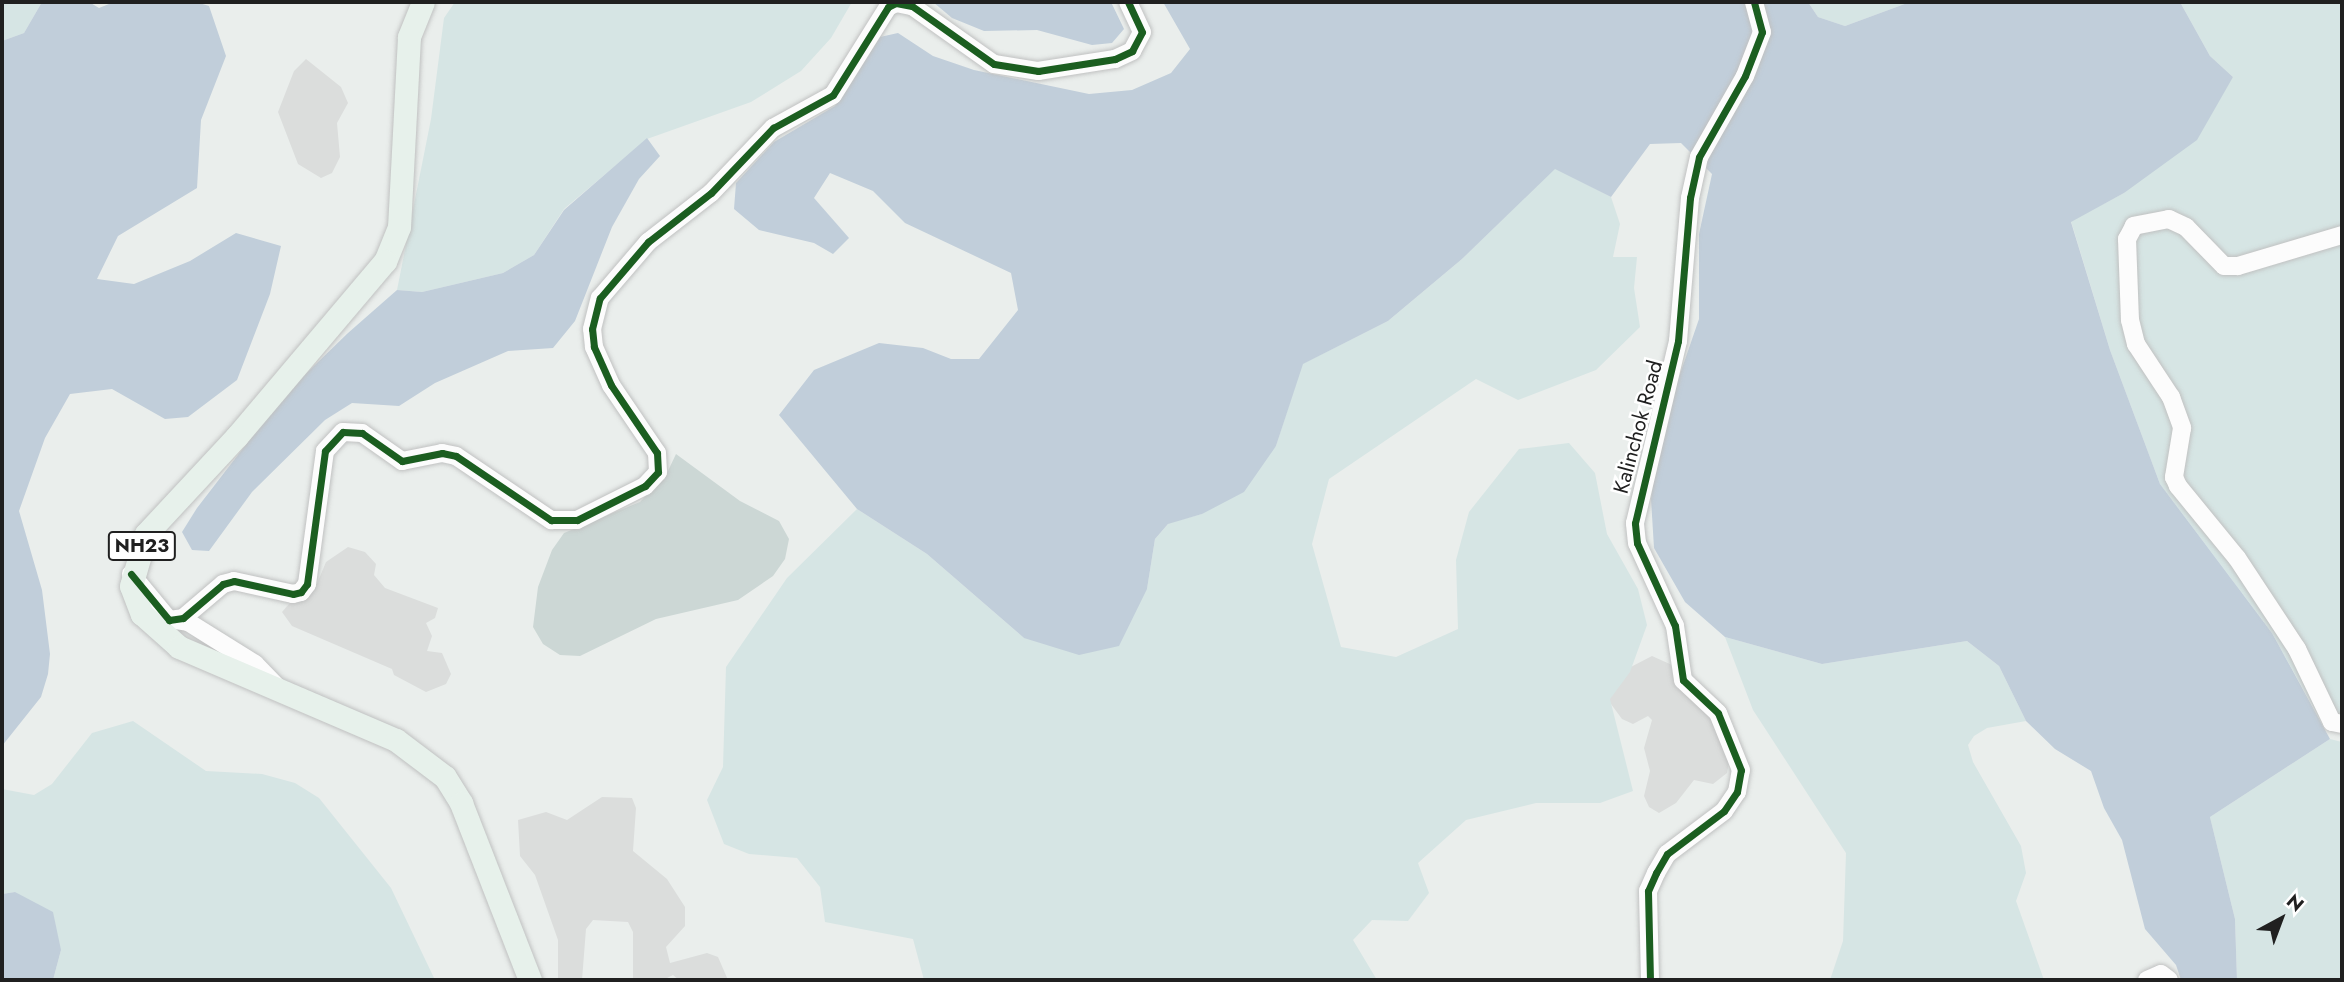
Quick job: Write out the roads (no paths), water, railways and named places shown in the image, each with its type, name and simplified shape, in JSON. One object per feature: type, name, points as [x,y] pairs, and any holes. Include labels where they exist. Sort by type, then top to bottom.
[{"type":"main road","name":"NH23","points":[[423,2],[409,37],[399,228],[385,261],[237,436],[146,534],[131,574],[133,595],[142,614],[179,647],[396,740],[445,777],[461,803],[530,980]]},
{"type":"street","points":[[176,620],[223,583],[234,581],[293,594],[305,588],[325,451],[343,432],[362,433],[402,461],[442,453],[456,456],[551,520],[577,520],[645,486],[658,472],[657,453],[611,385],[594,347],[592,329],[600,298],[648,242],[711,193],[772,128],[833,95],[888,7],[896,3],[912,6],[994,64],[1038,71],[1115,59],[1132,51],[1142,32],[1128,2]]},
{"type":"street","name":"Kalinchok Road","points":[[1650,980],[1648,891],[1667,854],[1724,811],[1737,792],[1741,770],[1718,713],[1683,680],[1675,626],[1637,543],[1635,523],[1678,341],[1690,198],[1697,167],[1762,32],[1755,2]]},
{"type":"street","points":[[2342,235],[2238,266],[2224,266],[2186,227],[2169,219],[2134,226],[2127,239],[2130,320],[2136,344],[2171,397],[2182,428],[2174,477],[2178,486],[2237,558],[2297,649],[2332,722],[2342,724]]},
{"type":"street","points":[[131,574],[162,615],[188,622],[255,664],[281,692]]},
{"type":"street","points":[[2147,980],[2161,974],[2169,980]]}]
